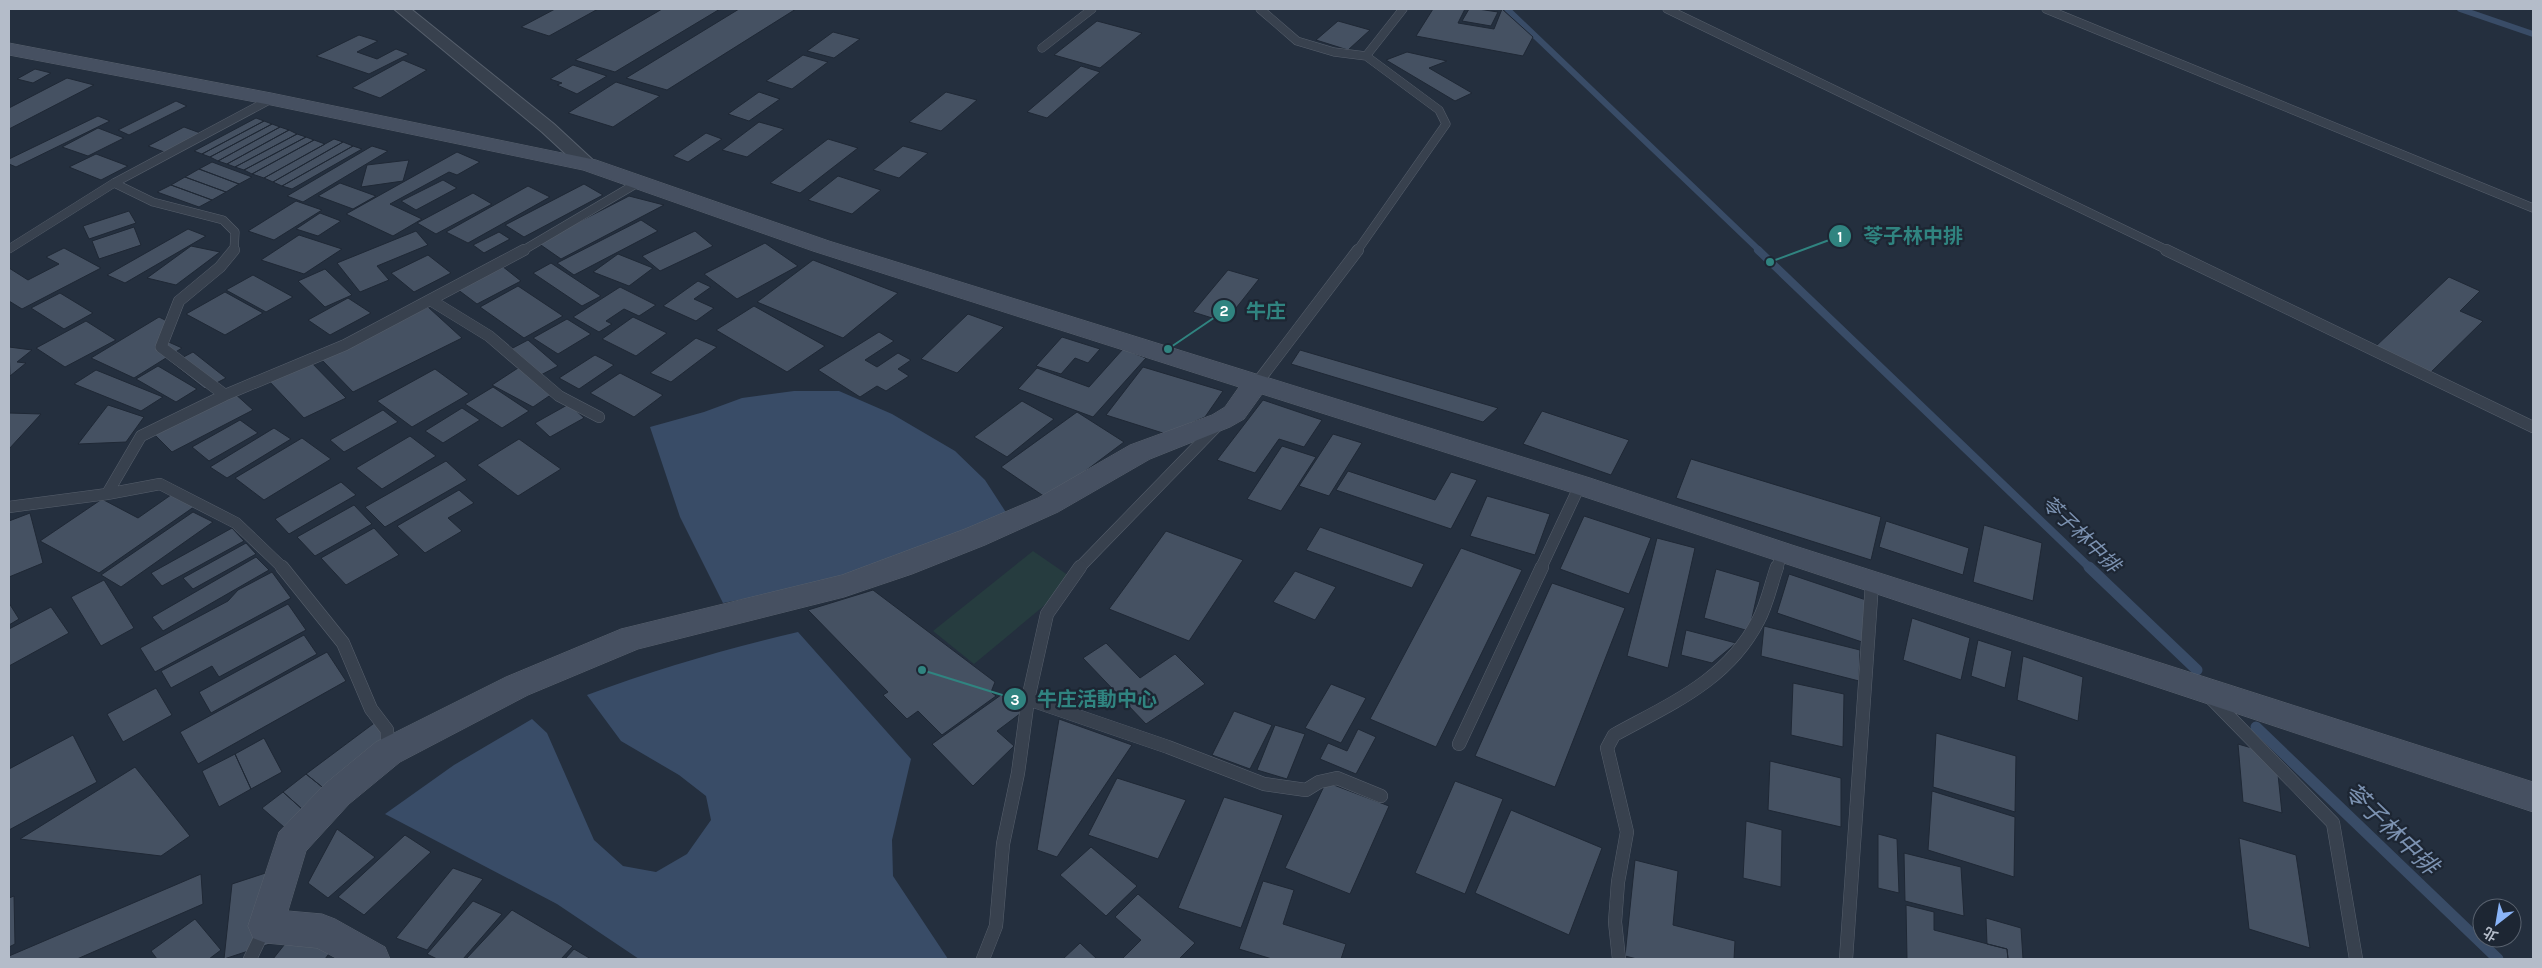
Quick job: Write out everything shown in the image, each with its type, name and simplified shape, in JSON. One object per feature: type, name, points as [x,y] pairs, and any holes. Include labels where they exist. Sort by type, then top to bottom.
[{"type":"street","points":[[402,9],[548,128],[588,164]]},
{"type":"street","points":[[9,49],[588,164],[821,246],[1580,485],[1782,554],[2533,797]]},
{"type":"street","points":[[372,959],[322,931],[266,926],[291,843],[337,794],[388,752],[517,686],[632,638],[844,586],[902,566],[975,537],[1048,505],[1140,452],[1221,421],[1235,413],[1243,398],[1257,383]]},
{"type":"lane","points":[[1042,48],[1092,9]]},
{"type":"lane","points":[[1257,383],[1352,258],[1446,124],[1438,110],[1366,56],[1334,52],[1297,41],[1260,9]]},
{"type":"lane","points":[[1366,56],[1403,9]]},
{"type":"lane","points":[[1667,9],[2533,427]]},
{"type":"lane","points":[[2046,9],[2533,208]]},
{"type":"lane","points":[[9,249],[114,183],[271,100]]},
{"type":"lane","points":[[107,494],[141,436],[225,396],[345,346],[509,259],[639,182]]},
{"type":"lane","points":[[114,183],[153,202],[223,220],[235,232],[234,252],[220,267],[179,301],[162,347],[225,396]]},
{"type":"lane","points":[[432,301],[489,336],[559,396],[599,417]]},
{"type":"lane","points":[[983,959],[996,926],[1003,844],[1018,774],[1028,699],[1047,614],[1077,570],[1160,487],[1221,421]]},
{"type":"lane","points":[[9,507],[107,494],[160,484],[236,523],[291,575],[343,644],[371,709],[387,730],[388,752]]},
{"type":"lane","points":[[1458,744],[1580,485]]},
{"type":"lane","points":[[1619,959],[1615,922],[1618,882],[1627,832],[1606,748],[1614,735],[1705,684],[1736,656],[1759,620],[1782,554]]},
{"type":"lane","points":[[1846,959],[1872,583]]},
{"type":"lane","points":[[2204,690],[2333,823],[2356,959]]},
{"type":"lane","points":[[1028,699],[1168,747],[1264,784],[1306,790],[1320,782],[1337,778],[1381,796]]},
{"type":"lane","points":[[250,959],[266,926]]},
{"type":"green space","points":[[1033,551],[1075,580],[974,664],[933,631]]},
{"type":"water","points":[[794,391],[839,391],[892,414],[955,451],[985,480],[1009,517],[893,562],[804,587],[723,603],[680,517],[650,427],[704,412],[742,398]]},
{"type":"water","points":[[798,632],[911,759],[892,840],[893,876],[948,959],[639,959],[557,904],[385,814],[454,765],[532,719],[547,733],[594,840],[623,866],[656,872],[687,854],[711,820],[706,796],[679,775],[621,741],[587,695],[692,660]]},
{"type":"building","points":[[555,9],[598,9],[549,36],[521,27]]},
{"type":"building","points":[[662,9],[720,9],[615,72],[575,60]]},
{"type":"building","points":[[739,9],[796,9],[667,90],[626,78]]},
{"type":"building","points":[[1433,9],[1465,9],[1458,23],[1494,29],[1502,9],[1533,37],[1523,56],[1416,36]]},
{"type":"building","points":[[1469,9],[1498,12],[1491,26],[1462,21]]},
{"type":"building","points":[[1097,21],[1142,33],[1100,68],[1054,55]]},
{"type":"building","points":[[1338,21],[1370,30],[1348,50],[1316,40]]},
{"type":"building","points":[[833,32],[860,39],[834,58],[807,51]]},
{"type":"building","points":[[359,35],[378,41],[357,52],[377,59],[396,49],[409,54],[369,74],[316,56]]},
{"type":"building","points":[[1407,52],[1447,61],[1429,68],[1472,93],[1455,101],[1386,60]]},
{"type":"building","points":[[803,55],[828,62],[792,89],[766,81]]},
{"type":"building","points":[[403,60],[427,70],[380,98],[352,88]]},
{"type":"building","points":[[573,65],[607,76],[577,94],[557,85],[562,83],[550,79]]},
{"type":"building","points":[[1081,66],[1100,72],[1047,118],[1027,112]]},
{"type":"building","points":[[35,69],[51,73],[33,83],[17,79]]},
{"type":"building","points":[[67,78],[94,85],[9,129],[9,108]]},
{"type":"building","points":[[616,82],[660,96],[613,127],[568,113]]},
{"type":"building","points":[[759,92],[780,99],[749,121],[728,114]]},
{"type":"building","points":[[946,92],[977,100],[941,131],[909,122]]},
{"type":"building","points":[[176,101],[187,106],[129,135],[118,130]]},
{"type":"building","points":[[98,116],[110,121],[16,167],[9,164],[9,159]]},
{"type":"building","points":[[256,118],[264,121],[202,154],[194,151]]},
{"type":"building","points":[[264,121],[272,124],[210,157],[202,154]]},
{"type":"building","points":[[759,122],[784,129],[747,157],[722,150]]},
{"type":"building","points":[[272,124],[280,127],[218,161],[210,157]]},
{"type":"building","points":[[184,127],[203,134],[167,153],[148,146]]},
{"type":"building","points":[[280,127],[289,130],[227,164],[218,161]]},
{"type":"building","points":[[98,128],[124,138],[88,156],[62,147]]},
{"type":"building","points":[[289,130],[297,134],[235,167],[227,164]]},
{"type":"building","points":[[706,133],[722,139],[688,162],[673,156]]},
{"type":"building","points":[[297,134],[306,137],[244,170],[235,167]]},
{"type":"building","points":[[306,137],[314,140],[252,174],[244,170]]},
{"type":"building","points":[[334,139],[343,142],[273,182],[264,178]]},
{"type":"building","points":[[828,139],[858,148],[800,193],[770,183]]},
{"type":"building","points":[[314,140],[325,144],[264,178],[252,174]]},
{"type":"building","points":[[343,142],[353,146],[282,186],[273,182]]},
{"type":"building","points":[[353,146],[362,149],[292,189],[282,186]]},
{"type":"building","points":[[372,146],[388,151],[303,202],[287,196]]},
{"type":"building","points":[[903,146],[928,153],[899,178],[873,170]]},
{"type":"building","points":[[457,152],[480,162],[457,175],[449,172],[390,204],[422,219],[393,236],[346,214]]},
{"type":"building","points":[[96,154],[128,166],[101,180],[69,167]]},
{"type":"building","points":[[409,160],[403,181],[361,187],[367,165]]},
{"type":"building","points":[[212,162],[252,177],[239,184],[199,169]]},
{"type":"building","points":[[199,169],[239,184],[226,192],[185,177]]},
{"type":"building","points":[[838,176],[881,190],[852,214],[808,200]]},
{"type":"building","points":[[185,177],[226,192],[212,200],[171,185]]},
{"type":"building","points":[[443,180],[457,188],[416,210],[401,201]]},
{"type":"building","points":[[340,183],[376,196],[353,209],[318,196]]},
{"type":"building","points":[[584,184],[603,195],[524,237],[505,225]]},
{"type":"building","points":[[171,185],[212,200],[199,207],[157,192]]},
{"type":"building","points":[[528,186],[550,197],[468,243],[446,232]]},
{"type":"building","points":[[473,193],[492,204],[436,234],[417,223]]},
{"type":"building","points":[[629,196],[664,205],[561,259],[538,243]]},
{"type":"building","points":[[296,201],[322,210],[274,240],[248,231]]},
{"type":"building","points":[[129,211],[136,223],[89,239],[83,226]]},
{"type":"building","points":[[320,213],[341,221],[318,236],[296,229]]},
{"type":"building","points":[[641,220],[658,231],[574,275],[557,263]]},
{"type":"building","points":[[134,227],[141,245],[99,259],[92,241]]},
{"type":"building","points":[[188,229],[206,236],[125,283],[107,275]]},
{"type":"building","points":[[416,231],[428,245],[377,266],[389,280],[360,292],[337,263]]},
{"type":"building","points":[[695,231],[713,246],[660,271],[642,256]]},
{"type":"building","points":[[499,232],[510,239],[484,253],[473,245]]},
{"type":"building","points":[[299,235],[342,249],[304,274],[261,260]]},
{"type":"building","points":[[765,243],[798,266],[737,299],[704,274]]},
{"type":"building","points":[[191,246],[220,252],[176,285],[147,278]]},
{"type":"building","points":[[64,248],[101,268],[22,309],[9,301],[9,268],[28,280],[59,264],[46,257]]},
{"type":"building","points":[[618,254],[653,268],[629,286],[593,272]]},
{"type":"building","points":[[428,255],[451,273],[414,292],[391,273]]},
{"type":"building","points":[[813,260],[898,293],[843,338],[757,302]]},
{"type":"building","points":[[551,263],[601,296],[582,306],[533,273]]},
{"type":"building","points":[[502,266],[521,281],[477,304],[457,289]]},
{"type":"building","points":[[325,269],[352,295],[325,307],[298,281]]},
{"type":"building","points":[[1228,270],[1259,279],[1225,322],[1193,312]]},
{"type":"building","points":[[253,275],[293,297],[266,312],[226,290]]},
{"type":"building","points":[[2449,277],[2480,291],[2460,311],[2483,321],[2430,373],[2375,347]]},
{"type":"building","points":[[698,281],[711,287],[694,299],[714,308],[696,321],[663,306]]},
{"type":"building","points":[[518,286],[563,316],[524,338],[480,307]]},
{"type":"building","points":[[620,287],[656,305],[639,316],[624,309],[606,321],[612,324],[599,332],[573,317]]},
{"type":"building","points":[[225,292],[263,313],[225,335],[186,314]]},
{"type":"building","points":[[60,293],[93,313],[64,329],[31,308]]},
{"type":"building","points":[[348,298],[371,313],[330,335],[308,320]]},
{"type":"building","points":[[754,306],[825,346],[787,372],[716,330]]},
{"type":"building","points":[[428,307],[462,338],[353,392],[321,359]]},
{"type":"building","points":[[968,314],[1004,327],[957,373],[921,359]]},
{"type":"building","points":[[159,317],[171,323],[162,339],[182,348],[134,378],[91,358]]},
{"type":"building","points":[[633,317],[667,333],[636,356],[602,339]]},
{"type":"building","points":[[567,319],[591,334],[558,354],[533,338]]},
{"type":"building","points":[[86,321],[116,340],[65,367],[36,348]]},
{"type":"building","points":[[879,332],[894,341],[865,360],[877,367],[898,353],[911,360],[898,369],[909,376],[886,391],[877,386],[860,397],[818,370]]},
{"type":"building","points":[[1062,337],[1100,349],[1088,363],[1075,358],[1061,374],[1036,366]]},
{"type":"building","points":[[696,338],[717,347],[671,382],[650,373]]},
{"type":"building","points":[[528,340],[558,366],[539,376],[509,350]]},
{"type":"building","points":[[9,347],[32,350],[17,362],[26,363],[10,376]]},
{"type":"building","points":[[1123,349],[1146,358],[1093,417],[1018,389],[1037,368],[1089,387]]},
{"type":"building","points":[[1300,350],[1498,408],[1483,422],[1291,364]]},
{"type":"building","points":[[193,352],[226,378],[205,389],[172,363]]},
{"type":"building","points":[[595,355],[614,365],[579,389],[559,378]]},
{"type":"building","points":[[309,360],[346,398],[304,418],[268,380]]},
{"type":"building","points":[[158,366],[197,389],[176,402],[136,379]]},
{"type":"building","points":[[1143,367],[1223,391],[1205,417],[1166,434],[1106,415]]},
{"type":"building","points":[[518,368],[558,390],[533,407],[492,385]]},
{"type":"building","points":[[435,369],[469,394],[412,427],[377,401]]},
{"type":"building","points":[[96,370],[163,397],[141,411],[74,384]]},
{"type":"building","points":[[620,373],[663,395],[634,417],[590,393]]},
{"type":"building","points":[[493,387],[529,411],[502,428],[465,404]]},
{"type":"building","points":[[233,392],[253,410],[172,452],[153,433]]},
{"type":"building","points":[[1263,400],[1322,420],[1304,447],[1279,439],[1255,473],[1217,460]]},
{"type":"building","points":[[1022,401],[1054,419],[1007,457],[974,437]]},
{"type":"building","points":[[569,404],[584,418],[550,437],[535,423]]},
{"type":"building","points":[[108,405],[144,417],[126,442],[78,444]]},
{"type":"building","points":[[462,408],[480,420],[443,443],[425,431]]},
{"type":"building","points":[[383,410],[398,422],[344,452],[330,440]]},
{"type":"building","points":[[1542,411],[1629,440],[1611,475],[1523,444]]},
{"type":"building","points":[[1077,412],[1124,442],[1048,499],[1001,467]]},
{"type":"building","points":[[9,413],[41,414],[9,449]]},
{"type":"building","points":[[240,420],[258,433],[209,461],[192,447]]},
{"type":"building","points":[[274,428],[291,439],[227,478],[210,467]]},
{"type":"building","points":[[1333,434],[1362,443],[1329,496],[1299,486]]},
{"type":"building","points":[[410,436],[436,456],[382,489],[356,468]]},
{"type":"building","points":[[302,438],[331,459],[264,500],[235,478]]},
{"type":"building","points":[[519,439],[561,469],[518,496],[477,465]]},
{"type":"building","points":[[1282,446],[1316,457],[1281,511],[1247,499]]},
{"type":"building","points":[[1691,459],[1881,517],[1871,560],[1676,498]]},
{"type":"building","points":[[446,461],[467,480],[385,527],[365,507]]},
{"type":"building","points":[[1348,471],[1435,500],[1451,472],[1477,480],[1451,529],[1336,490]]},
{"type":"building","points":[[341,482],[356,495],[289,534],[275,519]]},
{"type":"building","points":[[178,490],[201,502],[99,573],[40,541],[102,499],[138,518]]},
{"type":"building","points":[[459,490],[474,503],[448,518],[462,531],[425,553],[397,526]]},
{"type":"building","points":[[1487,496],[1550,514],[1535,555],[1470,536]]},
{"type":"building","points":[[354,505],[372,524],[315,556],[297,537]]},
{"type":"building","points":[[193,512],[213,522],[121,587],[101,575]]},
{"type":"building","points":[[30,513],[43,563],[9,577],[9,521]]},
{"type":"building","points":[[1584,516],[1651,538],[1629,594],[1560,569]]},
{"type":"building","points":[[1886,521],[1969,548],[1963,575],[1879,547]]},
{"type":"building","points":[[1984,525],[2042,543],[2033,601],[1973,582]]},
{"type":"building","points":[[1320,527],[1424,564],[1412,588],[1306,550]]},
{"type":"building","points":[[232,528],[244,541],[162,586],[151,573]]},
{"type":"building","points":[[374,528],[399,555],[346,585],[321,558]]},
{"type":"building","points":[[1166,531],[1243,560],[1189,641],[1109,609]]},
{"type":"building","points":[[1657,538],[1695,548],[1668,668],[1627,656]]},
{"type":"building","points":[[246,543],[256,554],[193,589],[183,578]]},
{"type":"building","points":[[1461,548],[1522,570],[1436,747],[1370,719]]},
{"type":"building","points":[[256,557],[269,570],[163,631],[152,617]]},
{"type":"building","points":[[1716,569],[1760,582],[1749,631],[1704,618]]},
{"type":"building","points":[[1295,571],[1336,587],[1315,620],[1273,602]]},
{"type":"building","points":[[272,572],[291,598],[155,672],[140,648],[228,601],[238,590]]},
{"type":"building","points":[[1789,574],[1872,602],[1862,642],[1777,613]]},
{"type":"building","points":[[104,580],[134,628],[101,646],[71,597]]},
{"type":"building","points":[[1552,583],[1625,608],[1555,787],[1475,756]]},
{"type":"building","points":[[873,590],[995,682],[991,692],[996,696],[942,735],[918,711],[907,719],[883,695],[888,692],[808,610]]},
{"type":"building","points":[[9,603],[19,619],[9,625]]},
{"type":"building","points":[[288,604],[306,630],[219,677],[212,666],[171,688],[161,671]]},
{"type":"building","points":[[51,607],[69,633],[9,666],[9,629]]},
{"type":"building","points":[[1912,618],[1970,638],[1961,680],[1903,660]]},
{"type":"building","points":[[1764,626],[1860,650],[1859,681],[1761,656]]},
{"type":"building","points":[[1686,630],[1736,643],[1712,663],[1681,655]]},
{"type":"building","points":[[304,635],[317,654],[211,713],[199,692]]},
{"type":"building","points":[[1978,640],[2012,651],[2005,688],[1971,676]]},
{"type":"building","points":[[1106,643],[1140,678],[1175,654],[1205,684],[1146,724],[1083,658]]},
{"type":"building","points":[[327,652],[346,681],[198,764],[180,732]]},
{"type":"building","points":[[2023,656],[2083,677],[2078,721],[2017,700]]},
{"type":"building","points":[[1793,683],[1844,694],[1843,747],[1791,735]]},
{"type":"building","points":[[1331,684],[1366,698],[1341,743],[1305,728]]},
{"type":"building","points":[[156,688],[172,715],[123,742],[107,714]]},
{"type":"building","points":[[1001,695],[1021,713],[997,731],[1014,746],[973,786],[932,744]]},
{"type":"building","points":[[1234,711],[1272,725],[1250,769],[1212,755]]},
{"type":"building","points":[[381,718],[384,762],[337,799],[306,774]]},
{"type":"building","points":[[1059,719],[1132,745],[1057,857],[1037,850]]},
{"type":"building","points":[[1275,725],[1305,734],[1287,779],[1257,770]]},
{"type":"building","points":[[1358,729],[1376,737],[1356,774],[1320,759],[1328,743],[1347,751]]},
{"type":"building","points":[[1936,733],[2016,756],[2015,812],[1933,787]]},
{"type":"building","points":[[73,735],[97,782],[9,830],[9,769]]},
{"type":"building","points":[[264,738],[282,772],[251,789],[235,754]]},
{"type":"building","points":[[2238,744],[2276,755],[2282,813],[2243,802]]},
{"type":"building","points":[[235,754],[251,789],[219,807],[202,771]]},
{"type":"building","points":[[1770,761],[1841,778],[1841,827],[1768,810]]},
{"type":"building","points":[[135,767],[190,836],[161,856],[20,839]]},
{"type":"building","points":[[306,774],[337,799],[312,818],[283,792]]},
{"type":"building","points":[[1117,778],[1186,800],[1158,859],[1088,835]]},
{"type":"building","points":[[1455,781],[1503,799],[1465,894],[1415,873]]},
{"type":"building","points":[[1326,782],[1389,806],[1350,894],[1285,868]]},
{"type":"building","points":[[1932,791],[2015,817],[2014,877],[1928,850]]},
{"type":"building","points":[[283,792],[312,818],[292,834],[262,808]]},
{"type":"building","points":[[1224,797],[1283,815],[1241,928],[1178,908]]},
{"type":"building","points":[[1511,810],[1602,848],[1569,935],[1475,893]]},
{"type":"building","points":[[1746,821],[1782,830],[1781,887],[1743,878]]},
{"type":"building","points":[[337,829],[375,857],[328,898],[308,883]]},
{"type":"building","points":[[1878,834],[1897,839],[1899,893],[1878,888]]},
{"type":"building","points":[[405,835],[431,852],[364,915],[338,897]]},
{"type":"building","points":[[2239,838],[2296,855],[2310,948],[2249,929]]},
{"type":"building","points":[[1091,847],[1137,886],[1106,916],[1060,875]]},
{"type":"building","points":[[1904,853],[1961,867],[1964,916],[1905,901]]},
{"type":"building","points":[[1635,860],[1678,871],[1673,925],[1735,941],[1734,959],[1637,959],[1625,956]]},
{"type":"building","points":[[290,865],[285,939],[224,959],[232,884]]},
{"type":"building","points":[[453,868],[483,879],[427,950],[396,938]]},
{"type":"building","points":[[201,874],[203,904],[77,959],[9,959],[9,956]]},
{"type":"building","points":[[1263,881],[1294,890],[1283,924],[1346,944],[1341,959],[1272,959],[1239,949]]},
{"type":"building","points":[[1138,894],[1195,943],[1179,959],[1122,959],[1141,940],[1115,917]]},
{"type":"building","points":[[14,896],[15,944],[9,947],[9,898]]},
{"type":"building","points":[[473,901],[502,914],[463,959],[437,959],[427,954]]},
{"type":"building","points":[[1906,905],[1934,912],[1934,930],[2007,949],[2008,959],[1907,959]]},
{"type":"building","points":[[512,910],[573,946],[561,959],[466,959]]},
{"type":"building","points":[[1986,918],[2021,928],[2023,959],[2008,959],[2007,949],[1987,944]]},
{"type":"building","points":[[195,919],[221,950],[209,959],[157,959],[151,951]]},
{"type":"building","points":[[296,930],[338,942],[325,959],[273,959]]},
{"type":"building","points":[[1080,943],[1097,959],[1063,959]]},
{"type":"building","points":[[574,949],[591,959],[565,959]]},
{"type":"waterway","name":"苓子林中排","points":[[1507,9],[1760,251]]},
{"type":"waterway","points":[[2460,9],[2533,34]]},
{"type":"waterway","name":"苓子林中排","points":[[1758,250],[2090,568]]},
{"type":"waterway","name":"苓子林中排","points":[[2089,567],[2197,670]]},
{"type":"waterway","name":"苓子林中排","points":[[2256,727],[2498,959]]},
{"type":"place","name":"苓子林中排","points":[[1770,262]]},
{"type":"place","name":"牛庄","points":[[1168,349]]},
{"type":"place","name":"牛庄活動中心","points":[[922,670]]}]
